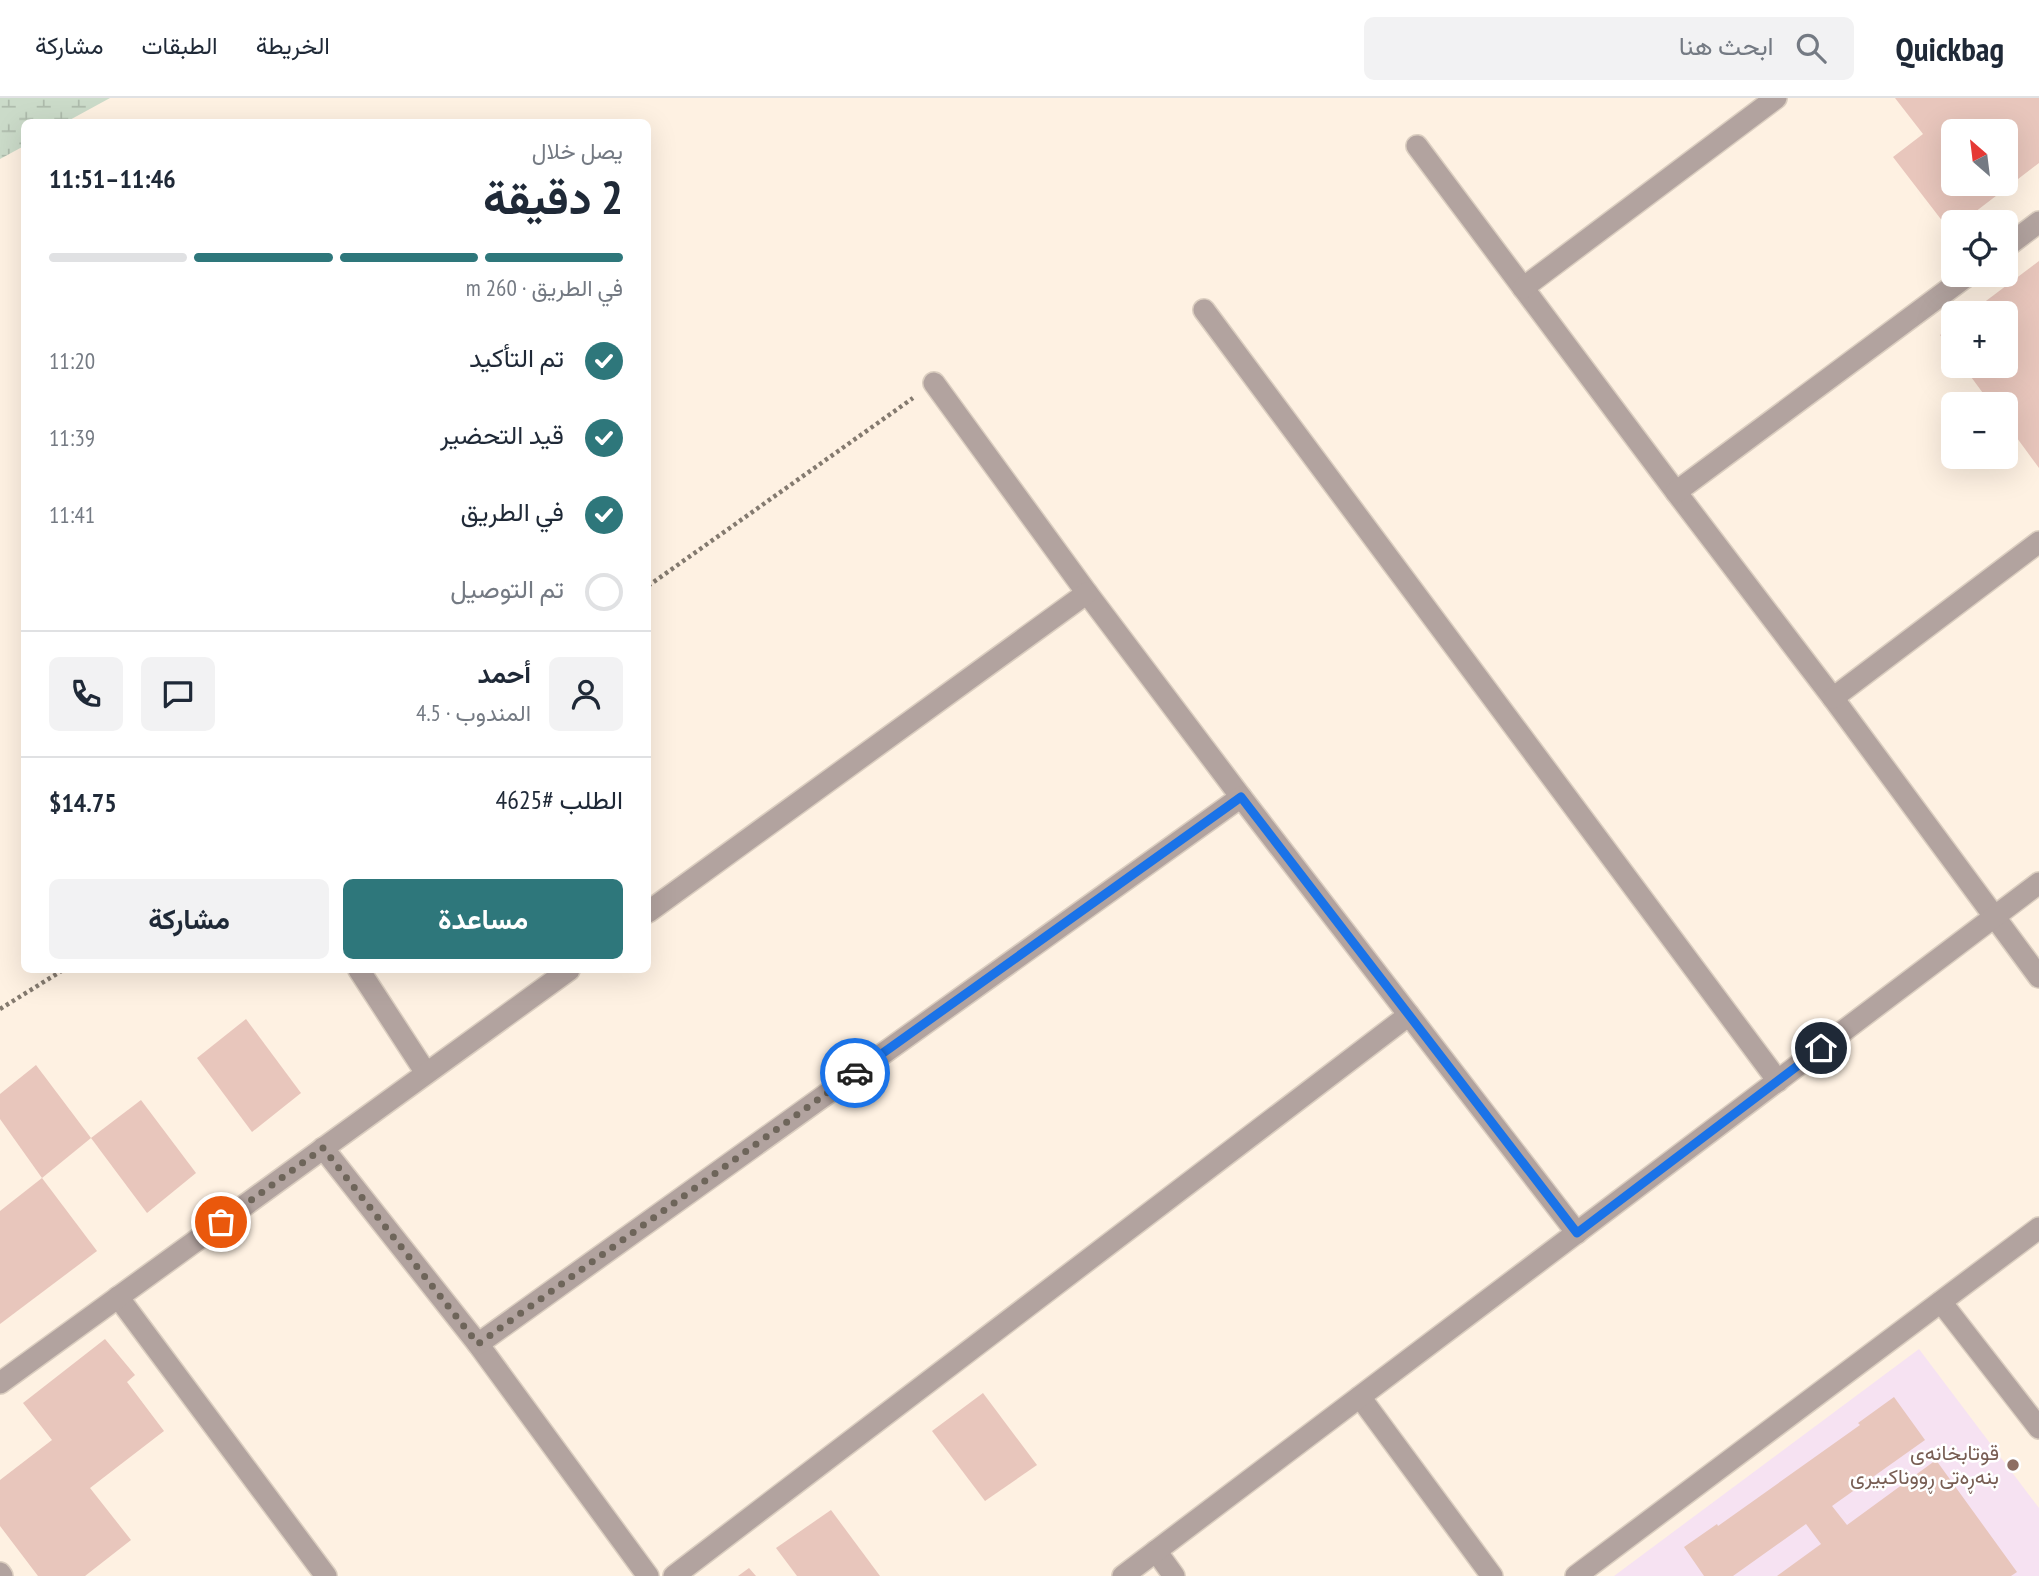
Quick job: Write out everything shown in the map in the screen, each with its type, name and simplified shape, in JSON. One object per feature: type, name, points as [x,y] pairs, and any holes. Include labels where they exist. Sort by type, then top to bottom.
[{"type":"street","points":[[1523,288],[1776,98]]},
{"type":"street","points":[[1417,146],[1833,698],[2039,977]]},
{"type":"street","points":[[2018,238],[2039,222]]},
{"type":"street","points":[[1676,492],[1952,287]]},
{"type":"street","points":[[1203,310],[1778,1081]]},
{"type":"street","points":[[934,383],[1087,593],[1241,797],[1577,1233]]},
{"type":"street","points":[[1833,698],[2039,542]]},
{"type":"street","points":[[651,910],[1087,593]]},
{"type":"street","points":[[478,1344],[1241,797]]},
{"type":"street","points":[[1124,1576],[2039,883]]},
{"type":"street","points":[[361,973],[426,1073]]},
{"type":"street","points":[[0,1383],[565,973]]},
{"type":"street","points":[[674,1576],[1409,1014]]},
{"type":"street","points":[[323,1148],[478,1344],[648,1576]]},
{"type":"street","points":[[1576,1576],[2039,1228]]},
{"type":"street","points":[[118,1297],[326,1576]]},
{"type":"street","points":[[1941,1302],[2039,1428]]},
{"type":"street","points":[[1360,1397],[1492,1576]]},
{"type":"street","points":[[1156,1551],[1174,1576]]},
{"type":"path","points":[[651,584],[934,383]]},
{"type":"path","points":[[0,1009],[58,973]]},
{"type":"shaded area","points":[[1919,1349],[2039,1508],[2039,1576],[1614,1576]]},
{"type":"green space","points":[[0,98],[110,98],[72,119],[21,119],[21,148],[0,159]]},
{"type":"building","points":[[1895,98],[2039,98],[2039,163],[2018,179],[2018,119],[1941,119],[1941,196],[1996,196],[1978,210],[1941,210],[1941,219],[1893,157],[1923,134]]},
{"type":"building","points":[[2039,261],[2039,468],[2018,439],[2018,392],[1982,392],[1972,378],[2018,378],[2018,301],[1986,301],[2004,287],[2018,287],[2018,277]]},
{"type":"building","points":[[246,1019],[301,1093],[252,1132],[197,1058]]},
{"type":"building","points":[[36,1065],[91,1138],[42,1178],[0,1119],[0,1094]]},
{"type":"building","points":[[141,1100],[196,1173],[147,1213],[91,1138]]},
{"type":"building","points":[[42,1178],[97,1251],[0,1324],[0,1211]]},
{"type":"building","points":[[105,1339],[135,1375],[127,1382],[164,1431],[90,1488],[131,1540],[85,1576],[38,1576],[0,1526],[0,1480],[52,1440],[23,1403]]},
{"type":"building","points":[[983,1393],[1037,1465],[985,1501],[932,1431]]},
{"type":"building","points":[[1894,1397],[1925,1440],[1832,1506],[1847,1525],[1936,1460],[2017,1572],[2011,1576],[1777,1576],[1821,1544],[1806,1524],[1733,1576],[1704,1576],[1684,1547],[1717,1524],[1718,1526],[1860,1425],[1858,1423]]},
{"type":"building","points":[[831,1510],[880,1576],[797,1576],[776,1548]]},
{"type":"building","points":[[749,1568],[756,1576],[738,1576]]},
{"type":"way so far","points":[[221,1222],[323,1148],[478,1344],[855,1073]]},
{"type":"place","name":"قوتابخانەی بنەڕەتی ڕووناکبیری","points":[[2013,1465]]},
{"type":"route","points":[[855,1073],[1241,797],[1577,1233],[1821,1048]]}]
